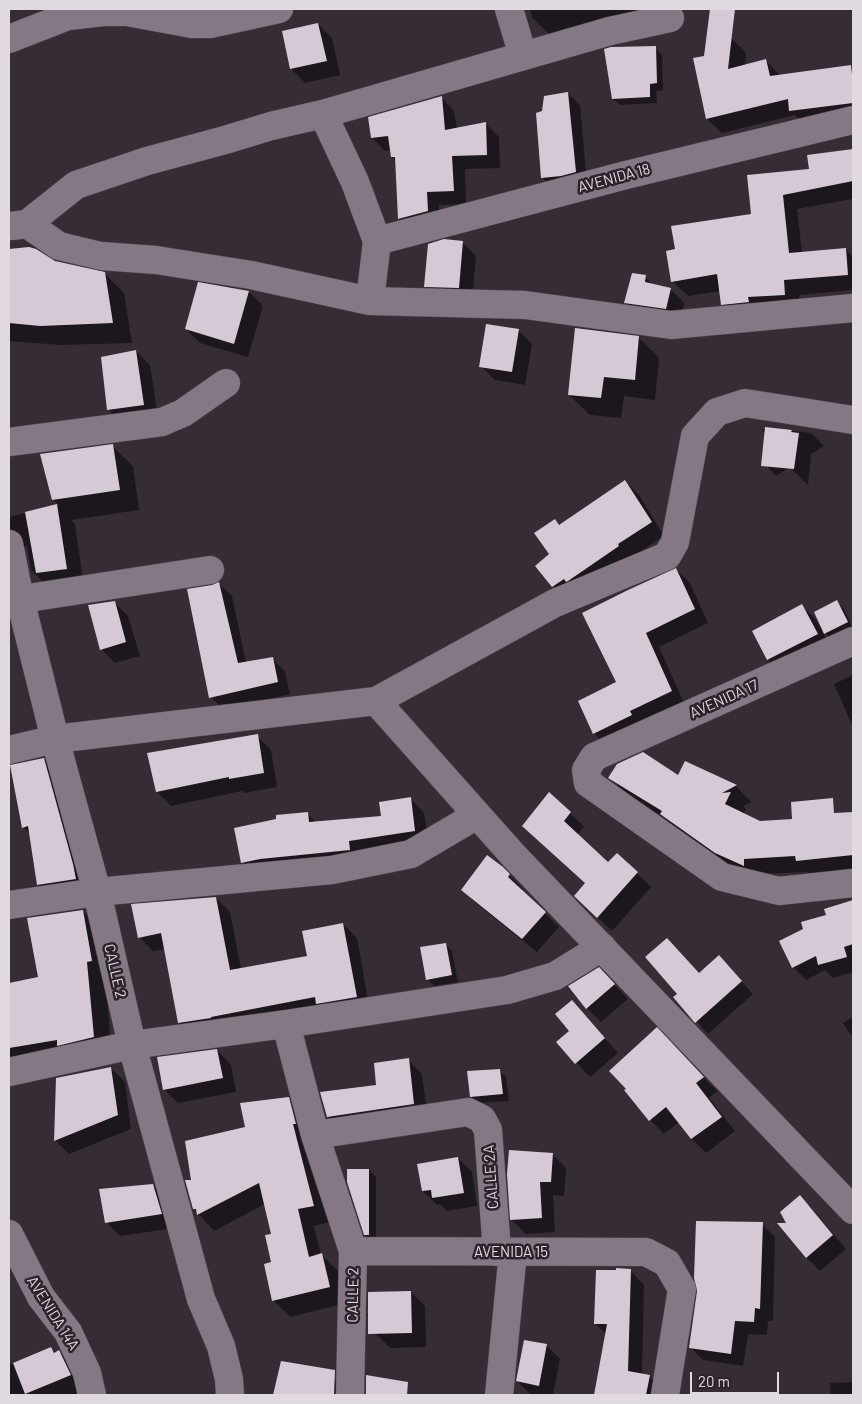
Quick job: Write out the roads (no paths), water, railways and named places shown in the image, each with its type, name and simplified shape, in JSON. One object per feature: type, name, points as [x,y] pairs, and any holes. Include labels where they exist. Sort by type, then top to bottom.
[{"type":"street","points":[[9,39],[68,16],[104,12],[127,12],[192,24],[210,24],[279,9]]},
{"type":"street","points":[[509,9],[523,56]]},
{"type":"street","points":[[670,18],[610,31],[323,114],[271,126],[147,161],[76,185],[18,225],[59,246],[101,256],[156,260],[251,275],[370,300],[525,306],[670,325],[853,308]]},
{"type":"street","points":[[323,114],[355,182],[377,241],[370,300]]},
{"type":"street","name":"AVENIDA 18","points":[[377,241],[626,175],[853,120]]},
{"type":"street","points":[[9,442],[162,422],[183,413],[226,383]]},
{"type":"street","points":[[9,750],[54,740],[376,701],[555,603],[667,556],[675,542],[695,436],[717,412],[745,403],[853,420]]},
{"type":"street","name":"CALLE 2","points":[[9,544],[14,600],[97,892],[132,1045],[201,1299],[221,1346],[229,1379],[230,1395]]},
{"type":"street","points":[[14,600],[210,570]]},
{"type":"street","name":"AVENIDA 17","points":[[853,641],[594,757],[586,770],[588,783],[722,877],[778,891],[853,883]]},
{"type":"street","points":[[376,701],[513,855],[853,1210]]},
{"type":"street","points":[[9,905],[97,892],[332,870],[411,854],[477,815]]},
{"type":"street","points":[[9,1072],[132,1045],[286,1024],[507,990],[554,976],[602,947]]},
{"type":"street","name":"CALLE 2","points":[[286,1024],[314,1135],[353,1252],[350,1395]]},
{"type":"street","name":"CALLE 2A","points":[[314,1135],[468,1112],[482,1119],[488,1130],[505,1252],[499,1395]]},
{"type":"street","name":"AVENIDA 14A","points":[[12,1247],[41,1297],[68,1332],[87,1373],[92,1395]]},
{"type":"street","name":"AVENIDA 15","points":[[353,1252],[646,1252],[667,1263],[682,1288],[665,1395]]}]
